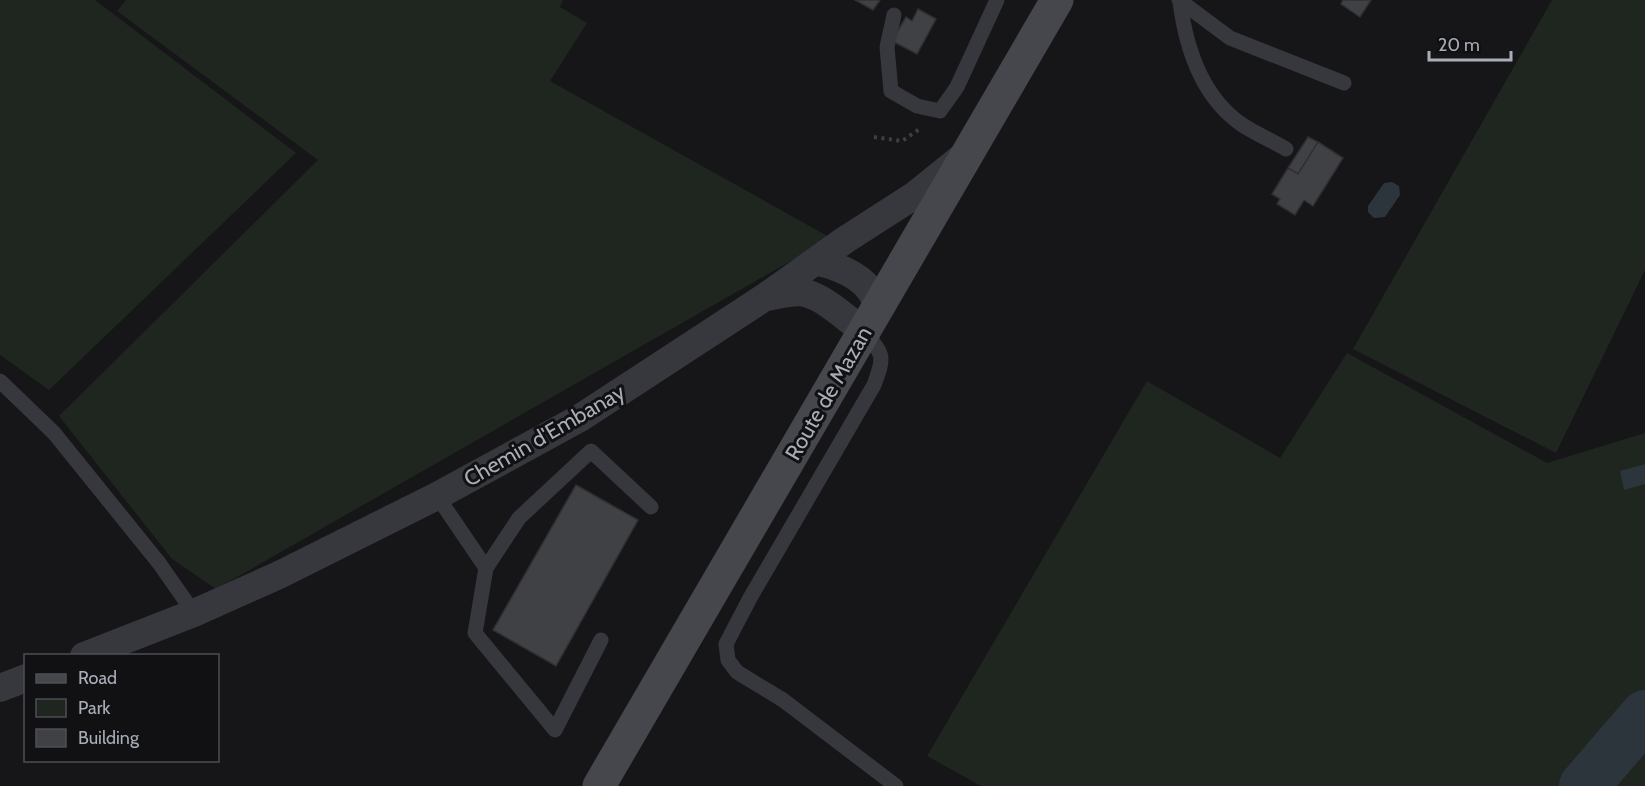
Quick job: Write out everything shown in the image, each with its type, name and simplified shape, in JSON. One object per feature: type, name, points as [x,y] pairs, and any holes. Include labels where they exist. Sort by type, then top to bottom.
[{"type":"main road","name":"Route de Mazan","points":[[598,786],[969,151],[1051,3]]},
{"type":"street","name":"Chemin d'Embanay","points":[[89,654],[194,613],[279,575],[437,496],[580,418],[915,195],[969,151]]},
{"type":"street","points":[[765,297],[793,292],[804,293],[871,320],[876,296],[870,288],[843,269],[815,261]]},
{"type":"street","points":[[0,688],[24,679]]},
{"type":"lane","points":[[894,15],[887,47],[891,91],[917,106],[940,111],[957,87],[997,0]]},
{"type":"lane","points":[[1179,1],[1230,38],[1344,83]]},
{"type":"lane","points":[[1179,1],[1184,31],[1197,70],[1214,99],[1240,123],[1286,148]]},
{"type":"lane","points":[[871,320],[882,362],[874,385],[750,598],[726,644],[728,660],[736,672],[783,700],[896,786]]},
{"type":"lane","points":[[0,381],[54,432],[159,563],[194,613]]},
{"type":"lane","points":[[601,640],[555,730],[475,633],[486,568],[519,518],[591,451],[651,507]]},
{"type":"lane","points":[[437,496],[486,568]]},
{"type":"path","points":[[874,137],[902,141],[940,111]]},
{"type":"green space","points":[[0,0],[95,0],[296,153],[49,390],[0,355]]},
{"type":"green space","points":[[126,0],[563,0],[560,7],[587,23],[550,81],[831,238],[216,589],[172,559],[59,416],[318,160],[117,11]]},
{"type":"green space","points":[[1552,0],[1645,0],[1645,270],[1556,453],[1353,349]]},
{"type":"green space","points":[[1347,353],[1547,463],[1645,433],[1645,786],[981,786],[927,756],[1147,381],[1280,458]]},
{"type":"shaded area","points":[[1392,182],[1399,186],[1400,195],[1385,217],[1374,218],[1368,212],[1368,206],[1384,183]]},
{"type":"shaded area","points":[[1645,464],[1645,484],[1624,490],[1620,471]]},
{"type":"building","points":[[855,0],[880,0],[873,10]]},
{"type":"building","points":[[1343,0],[1371,0],[1360,17],[1341,4]]},
{"type":"building","points":[[918,9],[936,19],[917,54],[892,41],[906,17],[912,21]]},
{"type":"building","points":[[1308,137],[1318,142],[1298,174],[1288,168]]},
{"type":"building","points":[[1318,142],[1343,158],[1313,206],[1304,200],[1295,215],[1277,204],[1280,199],[1272,194],[1288,168],[1298,174]]},
{"type":"building","points":[[576,485],[638,520],[556,666],[493,630]]},
{"type":"waterway","points":[[1584,786],[1645,715]]}]
